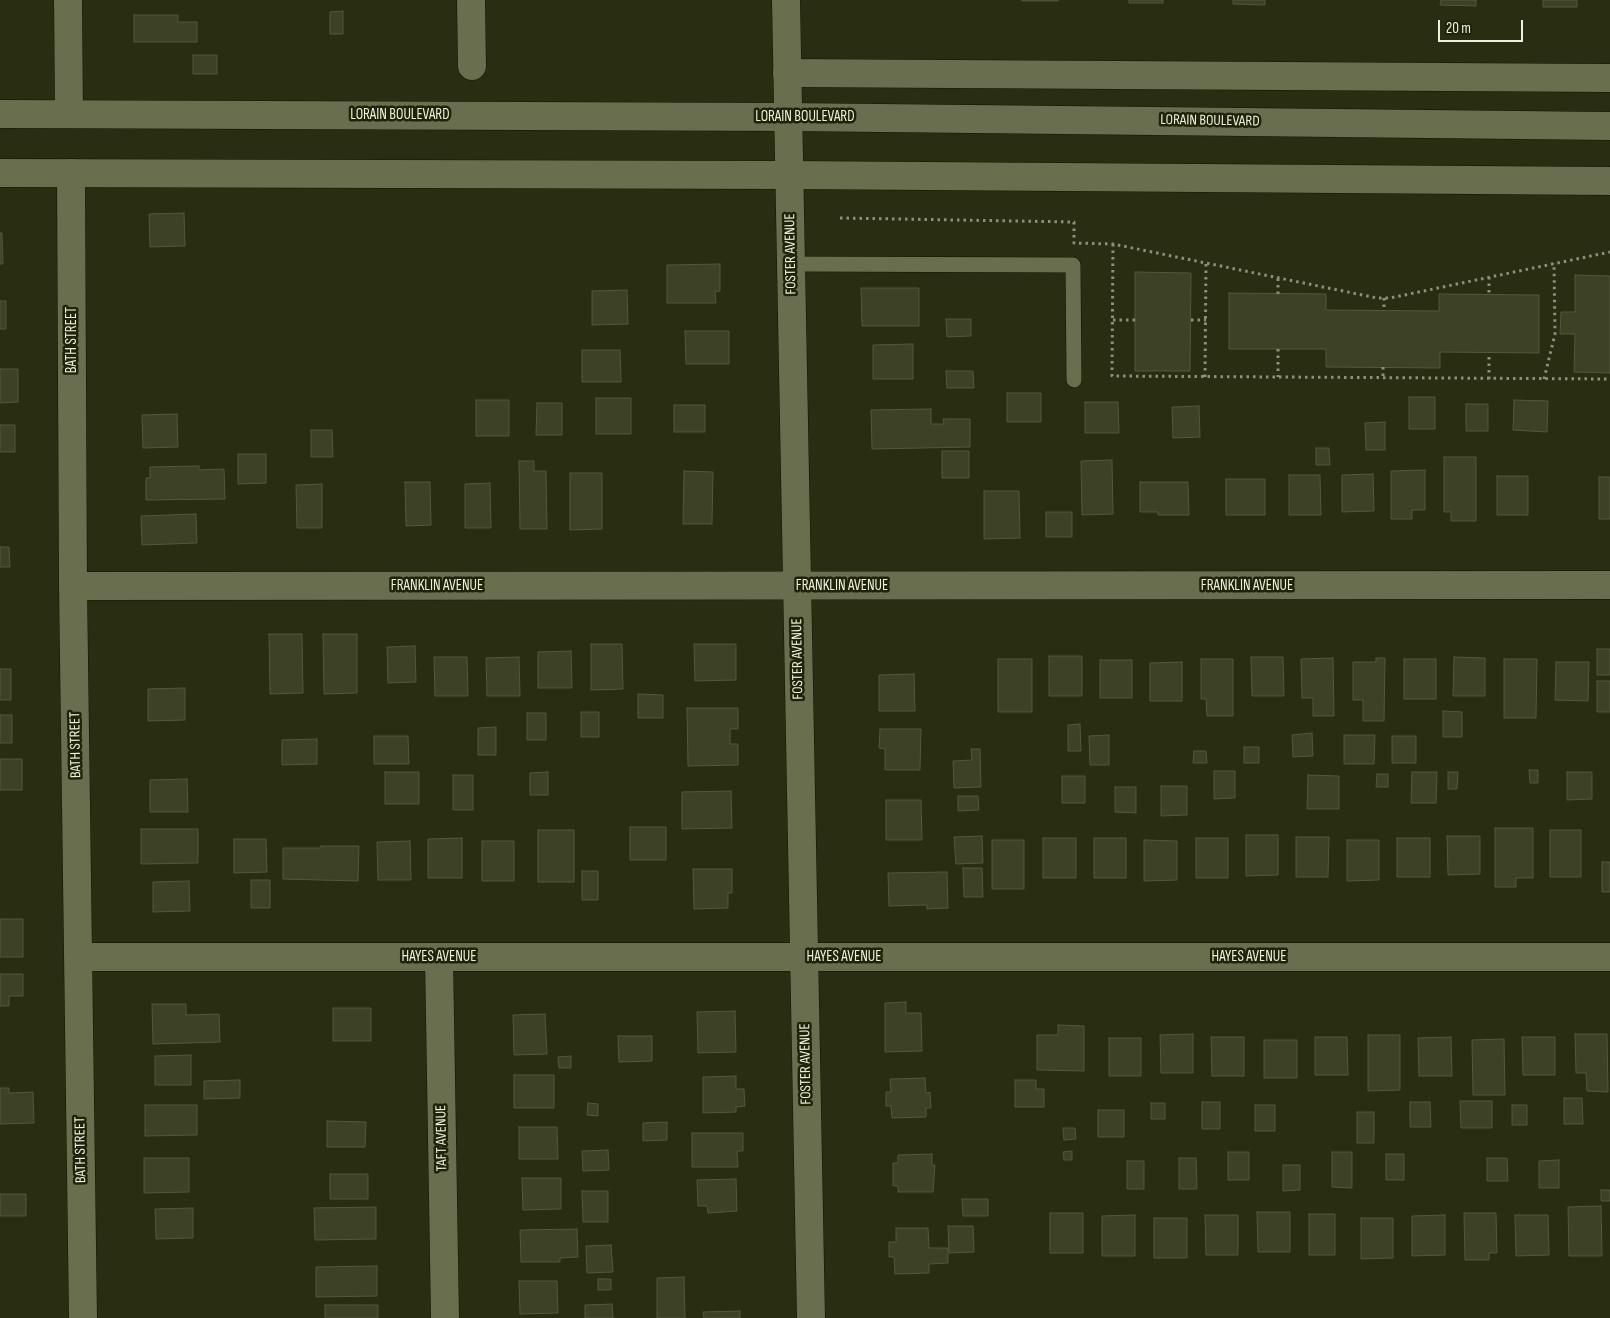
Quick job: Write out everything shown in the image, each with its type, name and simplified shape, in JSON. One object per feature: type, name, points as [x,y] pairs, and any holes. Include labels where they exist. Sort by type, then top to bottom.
[{"type":"street","points":[[68,0],[69,114]]},
{"type":"street","points":[[471,0],[472,66]]},
{"type":"street","name":"FOSTER AVENUE","points":[[786,0],[811,1318]]},
{"type":"street","points":[[788,73],[1610,78]]},
{"type":"street","name":"LORAIN BOULEVARD","points":[[0,114],[788,117],[1610,126]]},
{"type":"street","points":[[0,173],[789,175],[1610,181]]},
{"type":"street","name":"BATH STREET","points":[[71,173],[73,586],[83,1318]]},
{"type":"street","name":"FRANKLIN AVENUE","points":[[73,586],[1610,585]]},
{"type":"street","name":"HAYES AVENUE","points":[[78,957],[1610,957]]},
{"type":"street","name":"TAFT AVENUE","points":[[439,957],[446,1318]]},
{"type":"lane","points":[[791,264],[1073,265],[1074,380]]},
{"type":"path","points":[[840,218],[1074,222],[1074,243],[1113,244],[1384,298],[1610,252]]},
{"type":"path","points":[[1113,244],[1112,376],[1610,379]]},
{"type":"path","points":[[1206,263],[1206,377]]},
{"type":"path","points":[[1544,379],[1555,334],[1554,263]]},
{"type":"path","points":[[1489,277],[1489,294]]},
{"type":"path","points":[[1278,278],[1278,294]]},
{"type":"path","points":[[1384,298],[1384,310]]},
{"type":"path","points":[[1112,320],[1135,320]]},
{"type":"path","points":[[1191,320],[1206,320]]},
{"type":"path","points":[[1278,349],[1278,377]]},
{"type":"path","points":[[1488,379],[1489,353]]},
{"type":"path","points":[[1383,367],[1383,378]]},
{"type":"building","points":[[1058,0],[1058,1],[1022,1]]},
{"type":"building","points":[[1129,0],[1163,0],[1163,3],[1129,3]]},
{"type":"building","points":[[1233,0],[1265,0],[1265,5],[1233,4]]},
{"type":"building","points":[[1441,0],[1476,0],[1476,6],[1440,5]]},
{"type":"building","points":[[1543,0],[1577,0],[1577,7],[1543,7]]},
{"type":"building","points":[[343,11],[343,34],[330,34],[330,12]]},
{"type":"building","points":[[134,15],[178,15],[178,22],[197,22],[197,42],[134,42]]},
{"type":"building","points":[[193,55],[217,55],[217,74],[193,74]]},
{"type":"building","points":[[184,213],[185,246],[150,247],[149,214]]},
{"type":"building","points":[[0,233],[2,233],[3,264],[0,264]]},
{"type":"building","points":[[720,264],[720,291],[715,292],[716,303],[667,303],[667,265]]},
{"type":"building","points":[[1135,272],[1191,273],[1190,371],[1135,371]]},
{"type":"building","points":[[1575,275],[1610,276],[1610,373],[1574,372],[1575,334],[1560,334],[1561,312],[1575,312]]},
{"type":"building","points":[[861,288],[919,288],[919,326],[862,326]]},
{"type":"building","points":[[627,290],[628,324],[592,325],[592,291]]},
{"type":"building","points":[[1229,293],[1326,294],[1326,310],[1439,311],[1439,294],[1539,295],[1539,353],[1440,352],[1440,368],[1326,367],[1326,349],[1229,349]]},
{"type":"building","points":[[0,301],[6,301],[6,329],[0,329]]},
{"type":"building","points":[[946,319],[971,319],[971,336],[947,337]]},
{"type":"building","points":[[685,331],[729,331],[729,364],[686,364]]},
{"type":"building","points":[[913,344],[913,379],[873,379],[873,345]]},
{"type":"building","points":[[582,350],[620,350],[621,382],[582,382]]},
{"type":"building","points":[[0,369],[18,369],[18,402],[0,403]]},
{"type":"building","points":[[946,371],[973,371],[974,388],[947,388]]},
{"type":"building","points":[[1007,393],[1041,393],[1041,422],[1007,422]]},
{"type":"building","points":[[1409,397],[1435,397],[1435,429],[1409,429]]},
{"type":"building","points":[[596,398],[631,398],[631,434],[596,434]]},
{"type":"building","points":[[476,400],[509,400],[509,436],[476,436]]},
{"type":"building","points":[[1514,400],[1548,401],[1547,432],[1513,430]]},
{"type":"building","points":[[1085,402],[1118,402],[1119,433],[1085,433]]},
{"type":"building","points":[[537,403],[562,403],[562,435],[536,435]]},
{"type":"building","points":[[1466,404],[1488,404],[1488,431],[1466,431]]},
{"type":"building","points":[[674,405],[705,405],[705,432],[674,432]]},
{"type":"building","points":[[1199,406],[1200,437],[1173,438],[1172,407]]},
{"type":"building","points":[[931,409],[931,424],[944,424],[943,419],[970,419],[970,447],[872,449],[871,410]]},
{"type":"building","points":[[177,414],[178,447],[143,448],[142,415]]},
{"type":"building","points":[[1385,422],[1385,450],[1366,450],[1365,423]]},
{"type":"building","points":[[0,425],[15,425],[15,452],[0,452]]},
{"type":"building","points":[[311,430],[332,430],[333,457],[311,457]]},
{"type":"building","points":[[1316,448],[1329,448],[1330,465],[1316,465]]},
{"type":"building","points":[[942,451],[969,451],[969,478],[942,478]]},
{"type":"building","points":[[238,454],[266,454],[266,483],[238,484]]},
{"type":"building","points":[[1444,457],[1476,457],[1476,521],[1451,521],[1451,512],[1444,512]]},
{"type":"building","points":[[1112,460],[1113,514],[1082,515],[1081,461]]},
{"type":"building","points":[[519,461],[534,461],[534,471],[546,471],[547,529],[520,529]]},
{"type":"building","points":[[199,466],[199,470],[224,469],[225,499],[146,500],[146,478],[150,478],[150,467]]},
{"type":"building","points":[[1425,470],[1425,510],[1412,510],[1412,519],[1391,519],[1391,471]]},
{"type":"building","points":[[684,471],[713,472],[712,524],[683,524]]},
{"type":"building","points":[[570,473],[602,473],[602,529],[570,530]]},
{"type":"building","points":[[1373,474],[1374,511],[1342,512],[1342,475]]},
{"type":"building","points":[[1289,475],[1320,475],[1321,515],[1289,515]]},
{"type":"building","points":[[1497,476],[1528,476],[1528,515],[1497,515]]},
{"type":"building","points":[[1599,477],[1610,477],[1610,519],[1599,519]]},
{"type":"building","points":[[1226,479],[1265,479],[1265,515],[1226,515]]},
{"type":"building","points":[[405,482],[430,482],[431,525],[406,526]]},
{"type":"building","points":[[1140,482],[1188,482],[1189,515],[1158,515],[1158,512],[1140,512]]},
{"type":"building","points":[[490,483],[491,528],[465,528],[465,484]]},
{"type":"building","points":[[322,484],[322,528],[297,528],[296,485]]},
{"type":"building","points":[[984,491],[1019,491],[1020,538],[984,539]]},
{"type":"building","points":[[1046,512],[1072,512],[1072,537],[1046,537]]},
{"type":"building","points":[[196,514],[197,543],[142,545],[141,516]]},
{"type":"building","points":[[0,547],[9,547],[10,567],[0,567]]},
{"type":"building","points":[[269,634],[302,634],[303,693],[270,694]]},
{"type":"building","points":[[323,634],[357,634],[357,693],[324,694]]},
{"type":"building","points":[[591,644],[622,644],[623,689],[591,690]]},
{"type":"building","points":[[694,644],[736,644],[736,680],[695,681]]},
{"type":"building","points":[[415,646],[416,682],[388,683],[387,647]]},
{"type":"building","points":[[1597,649],[1610,649],[1610,675],[1597,675]]},
{"type":"building","points":[[571,651],[572,688],[538,688],[538,652]]},
{"type":"building","points":[[1049,656],[1082,656],[1082,696],[1049,696]]},
{"type":"building","points":[[434,657],[467,657],[468,696],[435,696]]},
{"type":"building","points":[[519,657],[520,696],[487,696],[486,658]]},
{"type":"building","points":[[1251,657],[1283,657],[1284,696],[1252,696]]},
{"type":"building","points":[[1454,657],[1485,658],[1485,696],[1453,696]]},
{"type":"building","points":[[1333,658],[1334,716],[1313,716],[1313,698],[1302,698],[1301,659]]},
{"type":"building","points":[[1376,658],[1385,658],[1384,721],[1363,721],[1363,700],[1353,700],[1353,662],[1376,662]]},
{"type":"building","points":[[998,659],[1032,659],[1032,712],[998,712]]},
{"type":"building","points":[[1201,659],[1233,659],[1233,716],[1207,716],[1206,699],[1201,699]]},
{"type":"building","points":[[1404,659],[1436,659],[1436,699],[1404,699]]},
{"type":"building","points":[[1504,659],[1537,659],[1536,718],[1504,718]]},
{"type":"building","points":[[1100,660],[1132,660],[1132,698],[1100,698]]},
{"type":"building","points":[[1182,662],[1182,701],[1150,701],[1150,663]]},
{"type":"building","points":[[1556,662],[1589,662],[1588,701],[1555,700]]},
{"type":"building","points":[[0,669],[11,669],[11,700],[0,700]]},
{"type":"building","points":[[914,674],[915,711],[879,711],[879,675]]},
{"type":"building","points":[[1597,681],[1610,681],[1610,712],[1597,712]]},
{"type":"building","points":[[185,688],[185,720],[148,721],[148,689]]},
{"type":"building","points":[[638,694],[663,695],[663,718],[638,718]]},
{"type":"building","points":[[687,708],[738,708],[738,729],[730,729],[730,744],[738,744],[738,765],[688,766]]},
{"type":"building","points":[[1443,711],[1462,712],[1462,737],[1443,737]]},
{"type":"building","points":[[581,712],[599,712],[599,737],[581,737]]},
{"type":"building","points":[[527,713],[546,713],[546,740],[527,740]]},
{"type":"building","points":[[0,715],[12,715],[12,743],[0,743]]},
{"type":"building","points":[[1080,724],[1081,751],[1068,751],[1068,725]]},
{"type":"building","points":[[496,727],[496,755],[478,755],[478,728]]},
{"type":"building","points":[[880,729],[921,729],[920,770],[885,770],[885,749],[879,748]]},
{"type":"building","points":[[1312,733],[1313,756],[1293,757],[1292,735]]},
{"type":"building","points":[[1109,735],[1109,765],[1090,765],[1089,736]]},
{"type":"building","points":[[1344,735],[1375,735],[1374,764],[1344,764]]},
{"type":"building","points":[[374,736],[408,736],[409,764],[374,764]]},
{"type":"building","points":[[1392,736],[1416,736],[1416,763],[1392,763]]},
{"type":"building","points":[[317,739],[317,764],[282,765],[282,740]]},
{"type":"building","points":[[1244,747],[1259,747],[1259,763],[1244,763]]},
{"type":"building","points":[[971,749],[980,749],[981,787],[954,788],[953,761],[972,760]]},
{"type":"building","points":[[1194,751],[1206,751],[1207,763],[1193,763]]},
{"type":"building","points":[[0,759],[22,759],[22,790],[0,790]]},
{"type":"building","points":[[1529,770],[1538,770],[1538,783],[1530,783]]},
{"type":"building","points":[[1214,771],[1235,771],[1235,798],[1214,799]]},
{"type":"building","points":[[385,772],[419,772],[419,804],[385,804]]},
{"type":"building","points":[[548,772],[548,795],[530,795],[530,773]]},
{"type":"building","points":[[1412,772],[1437,772],[1436,803],[1411,803]]},
{"type":"building","points":[[1448,772],[1458,772],[1457,789],[1448,789]]},
{"type":"building","points":[[1567,772],[1592,772],[1592,799],[1567,800]]},
{"type":"building","points":[[1377,774],[1388,774],[1388,787],[1376,787]]},
{"type":"building","points":[[453,775],[473,775],[473,810],[453,810]]},
{"type":"building","points":[[1308,775],[1339,776],[1339,809],[1307,809]]},
{"type":"building","points":[[1062,776],[1085,776],[1085,803],[1062,803]]},
{"type":"building","points":[[187,779],[188,812],[150,812],[150,780]]},
{"type":"building","points":[[1161,786],[1187,786],[1187,815],[1161,816]]},
{"type":"building","points":[[1115,787],[1136,787],[1136,813],[1115,812]]},
{"type":"building","points":[[731,791],[732,828],[682,829],[682,792]]},
{"type":"building","points":[[958,796],[978,796],[979,810],[958,811]]},
{"type":"building","points":[[886,800],[921,800],[922,840],[886,840]]},
{"type":"building","points":[[630,827],[666,827],[666,860],[630,860]]},
{"type":"building","points":[[1495,828],[1533,828],[1533,878],[1516,878],[1516,887],[1495,887]]},
{"type":"building","points":[[141,829],[198,829],[198,863],[141,864]]},
{"type":"building","points":[[538,830],[574,830],[574,882],[538,882]]},
{"type":"building","points":[[1550,830],[1581,830],[1581,877],[1550,877]]},
{"type":"building","points":[[1246,835],[1278,835],[1278,875],[1246,876]]},
{"type":"building","points":[[982,836],[983,863],[956,864],[954,837]]},
{"type":"building","points":[[1447,836],[1480,836],[1480,874],[1448,875]]},
{"type":"building","points":[[1296,837],[1329,837],[1328,877],[1296,877]]},
{"type":"building","points":[[462,838],[462,878],[428,878],[428,839]]},
{"type":"building","points":[[1043,838],[1076,838],[1076,878],[1043,878]]},
{"type":"building","points":[[1094,838],[1126,838],[1126,878],[1094,878]]},
{"type":"building","points":[[1196,838],[1228,838],[1228,878],[1196,878]]},
{"type":"building","points":[[1397,838],[1430,838],[1430,877],[1397,877]]},
{"type":"building","points":[[234,839],[266,839],[267,872],[234,873]]},
{"type":"building","points":[[992,840],[1024,840],[1024,889],[992,889]]},
{"type":"building","points":[[1144,840],[1177,841],[1177,880],[1144,881]]},
{"type":"building","points":[[1347,840],[1379,840],[1379,880],[1347,881]]},
{"type":"building","points":[[410,841],[411,880],[378,880],[377,842]]},
{"type":"building","points":[[482,841],[514,841],[514,881],[482,881]]},
{"type":"building","points":[[321,846],[359,846],[358,881],[283,879],[283,848],[321,848]]},
{"type":"building","points":[[1602,862],[1610,862],[1610,892],[1602,892]]},
{"type":"building","points":[[963,868],[982,868],[983,897],[964,897]]},
{"type":"building","points":[[693,869],[732,869],[732,893],[728,893],[728,908],[694,909]]},
{"type":"building","points":[[582,871],[598,871],[598,900],[582,900]]},
{"type":"building","points":[[947,872],[948,908],[927,909],[927,905],[889,906],[888,873]]},
{"type":"building","points":[[251,880],[270,880],[270,908],[251,908]]},
{"type":"building","points":[[189,881],[190,911],[153,912],[153,882]]},
{"type":"building","points":[[0,919],[23,919],[23,957],[0,957]]},
{"type":"building","points":[[0,974],[23,974],[23,996],[9,996],[9,1006],[0,1006]]},
{"type":"building","points":[[906,1002],[906,1013],[921,1013],[922,1051],[885,1052],[885,1003]]},
{"type":"building","points":[[152,1004],[186,1004],[186,1015],[219,1014],[220,1042],[153,1044]]},
{"type":"building","points":[[333,1008],[371,1008],[371,1041],[333,1041]]},
{"type":"building","points":[[735,1011],[736,1052],[698,1053],[697,1012]]},
{"type":"building","points":[[545,1014],[547,1054],[514,1055],[513,1015]]},
{"type":"building","points":[[1058,1025],[1084,1026],[1084,1071],[1037,1070],[1037,1035],[1058,1035]]},
{"type":"building","points":[[1193,1034],[1193,1073],[1161,1073],[1160,1035]]},
{"type":"building","points":[[1575,1034],[1607,1034],[1608,1092],[1587,1091],[1586,1073],[1576,1073]]},
{"type":"building","points":[[1368,1035],[1400,1035],[1400,1090],[1368,1091]]},
{"type":"building","points":[[618,1036],[652,1036],[652,1061],[619,1062]]},
{"type":"building","points":[[1211,1037],[1244,1037],[1244,1076],[1212,1076]]},
{"type":"building","points":[[1315,1037],[1347,1037],[1348,1075],[1315,1075]]},
{"type":"building","points":[[1451,1037],[1452,1076],[1419,1076],[1418,1038]]},
{"type":"building","points":[[1522,1037],[1555,1037],[1555,1075],[1523,1075]]},
{"type":"building","points":[[1109,1038],[1141,1038],[1141,1076],[1109,1076]]},
{"type":"building","points":[[1504,1039],[1505,1095],[1473,1095],[1472,1040]]},
{"type":"building","points":[[1264,1040],[1297,1040],[1297,1078],[1264,1078]]},
{"type":"building","points":[[191,1055],[191,1085],[155,1085],[155,1056]]},
{"type":"building","points":[[571,1056],[571,1068],[559,1068],[558,1057]]},
{"type":"building","points":[[514,1075],[554,1075],[554,1108],[514,1108]]},
{"type":"building","points":[[736,1076],[736,1089],[744,1089],[745,1106],[736,1107],[736,1112],[703,1113],[703,1077]]},
{"type":"building","points":[[925,1078],[926,1093],[930,1092],[931,1108],[926,1108],[926,1117],[892,1118],[891,1106],[886,1106],[886,1092],[891,1092],[890,1079]]},
{"type":"building","points":[[240,1080],[240,1098],[204,1099],[204,1081]]},
{"type":"building","points":[[1015,1080],[1036,1080],[1036,1089],[1044,1089],[1044,1107],[1015,1107]]},
{"type":"building","points":[[0,1088],[9,1088],[9,1093],[33,1092],[34,1123],[0,1124]]},
{"type":"building","points":[[1564,1098],[1582,1098],[1583,1124],[1564,1124]]},
{"type":"building","points":[[1460,1101],[1492,1101],[1492,1128],[1461,1128]]},
{"type":"building","points":[[1202,1102],[1220,1102],[1220,1129],[1202,1129]]},
{"type":"building","points":[[1410,1102],[1430,1102],[1431,1127],[1410,1127]]},
{"type":"building","points":[[588,1103],[598,1104],[598,1116],[587,1115]]},
{"type":"building","points":[[1151,1103],[1165,1103],[1165,1119],[1151,1119]]},
{"type":"building","points":[[145,1105],[197,1105],[197,1135],[145,1136]]},
{"type":"building","points":[[1255,1105],[1275,1105],[1275,1131],[1255,1131]]},
{"type":"building","points":[[1512,1105],[1527,1105],[1527,1125],[1512,1125]]},
{"type":"building","points":[[1098,1110],[1124,1110],[1124,1137],[1098,1137]]},
{"type":"building","points":[[1357,1112],[1374,1112],[1374,1143],[1357,1143]]},
{"type":"building","points":[[327,1121],[366,1122],[365,1147],[327,1147]]},
{"type":"building","points":[[667,1122],[667,1140],[643,1141],[643,1123]]},
{"type":"building","points":[[519,1127],[557,1127],[558,1159],[519,1159]]},
{"type":"building","points":[[1063,1128],[1075,1128],[1076,1139],[1064,1140]]},
{"type":"building","points":[[692,1133],[743,1133],[743,1151],[737,1151],[738,1167],[692,1167]]},
{"type":"building","points":[[608,1150],[609,1170],[583,1171],[582,1151]]},
{"type":"building","points":[[1072,1151],[1072,1160],[1064,1160],[1063,1152]]},
{"type":"building","points":[[1228,1152],[1249,1152],[1249,1180],[1228,1180]]},
{"type":"building","points":[[1332,1152],[1352,1152],[1352,1188],[1332,1187]]},
{"type":"building","points":[[932,1154],[932,1165],[935,1165],[933,1192],[898,1192],[898,1186],[893,1186],[893,1163],[898,1163],[898,1155]]},
{"type":"building","points":[[1386,1154],[1404,1154],[1404,1180],[1386,1180]]},
{"type":"building","points":[[144,1158],[189,1158],[189,1192],[144,1193]]},
{"type":"building","points":[[1179,1158],[1196,1158],[1197,1189],[1179,1189]]},
{"type":"building","points":[[1487,1158],[1507,1158],[1508,1181],[1487,1181]]},
{"type":"building","points":[[1559,1160],[1559,1188],[1539,1188],[1539,1161]]},
{"type":"building","points":[[1127,1161],[1144,1161],[1144,1189],[1127,1189]]},
{"type":"building","points":[[1283,1165],[1300,1165],[1300,1190],[1283,1191]]},
{"type":"building","points":[[330,1174],[368,1174],[368,1199],[330,1199]]},
{"type":"building","points":[[522,1178],[561,1178],[561,1209],[523,1210]]},
{"type":"building","points":[[736,1179],[737,1211],[708,1213],[707,1206],[698,1206],[697,1180]]},
{"type":"building","points":[[1601,1190],[1610,1190],[1610,1201],[1601,1201]]},
{"type":"building","points":[[582,1191],[608,1191],[608,1222],[583,1222]]},
{"type":"building","points":[[0,1194],[26,1194],[26,1216],[0,1216]]},
{"type":"building","points":[[962,1199],[988,1199],[988,1216],[963,1216]]},
{"type":"building","points":[[1601,1206],[1602,1256],[1569,1256],[1568,1207]]},
{"type":"building","points":[[376,1207],[376,1239],[315,1240],[314,1208]]},
{"type":"building","points":[[193,1208],[193,1238],[156,1239],[155,1209]]},
{"type":"building","points":[[1257,1212],[1290,1212],[1290,1252],[1258,1252]]},
{"type":"building","points":[[1050,1213],[1083,1213],[1083,1253],[1050,1253]]},
{"type":"building","points":[[1464,1213],[1496,1213],[1497,1253],[1489,1253],[1489,1260],[1465,1260]]},
{"type":"building","points":[[1309,1214],[1335,1214],[1335,1255],[1309,1255]]},
{"type":"building","points":[[1135,1215],[1135,1256],[1102,1256],[1102,1216]]},
{"type":"building","points":[[1205,1215],[1238,1215],[1238,1255],[1206,1255]]},
{"type":"building","points":[[1445,1215],[1445,1255],[1412,1256],[1412,1216]]},
{"type":"building","points":[[1515,1215],[1548,1215],[1549,1255],[1516,1256]]},
{"type":"building","points":[[1154,1218],[1187,1218],[1187,1258],[1154,1258]]},
{"type":"building","points":[[1361,1218],[1393,1218],[1393,1258],[1361,1259]]},
{"type":"building","points":[[948,1226],[973,1226],[974,1252],[949,1253]]},
{"type":"building","points":[[896,1228],[928,1228],[929,1248],[948,1248],[948,1263],[929,1264],[929,1273],[895,1274],[894,1257],[889,1257],[889,1242],[896,1242]]},
{"type":"building","points":[[577,1229],[578,1257],[560,1258],[560,1262],[521,1262],[520,1230]]},
{"type":"building","points":[[611,1245],[613,1272],[587,1273],[586,1246]]},
{"type":"building","points":[[377,1266],[377,1296],[316,1297],[316,1267]]},
{"type":"building","points":[[684,1277],[685,1318],[657,1318],[657,1278]]},
{"type":"building","points":[[598,1279],[611,1279],[611,1290],[598,1290]]},
{"type":"building","points":[[519,1281],[557,1281],[558,1313],[520,1314]]},
{"type":"building","points":[[612,1304],[613,1318],[585,1318],[585,1305]]},
{"type":"building","points":[[325,1305],[378,1305],[378,1318],[325,1318]]},
{"type":"building","points":[[740,1311],[740,1318],[704,1318],[703,1312]]}]
